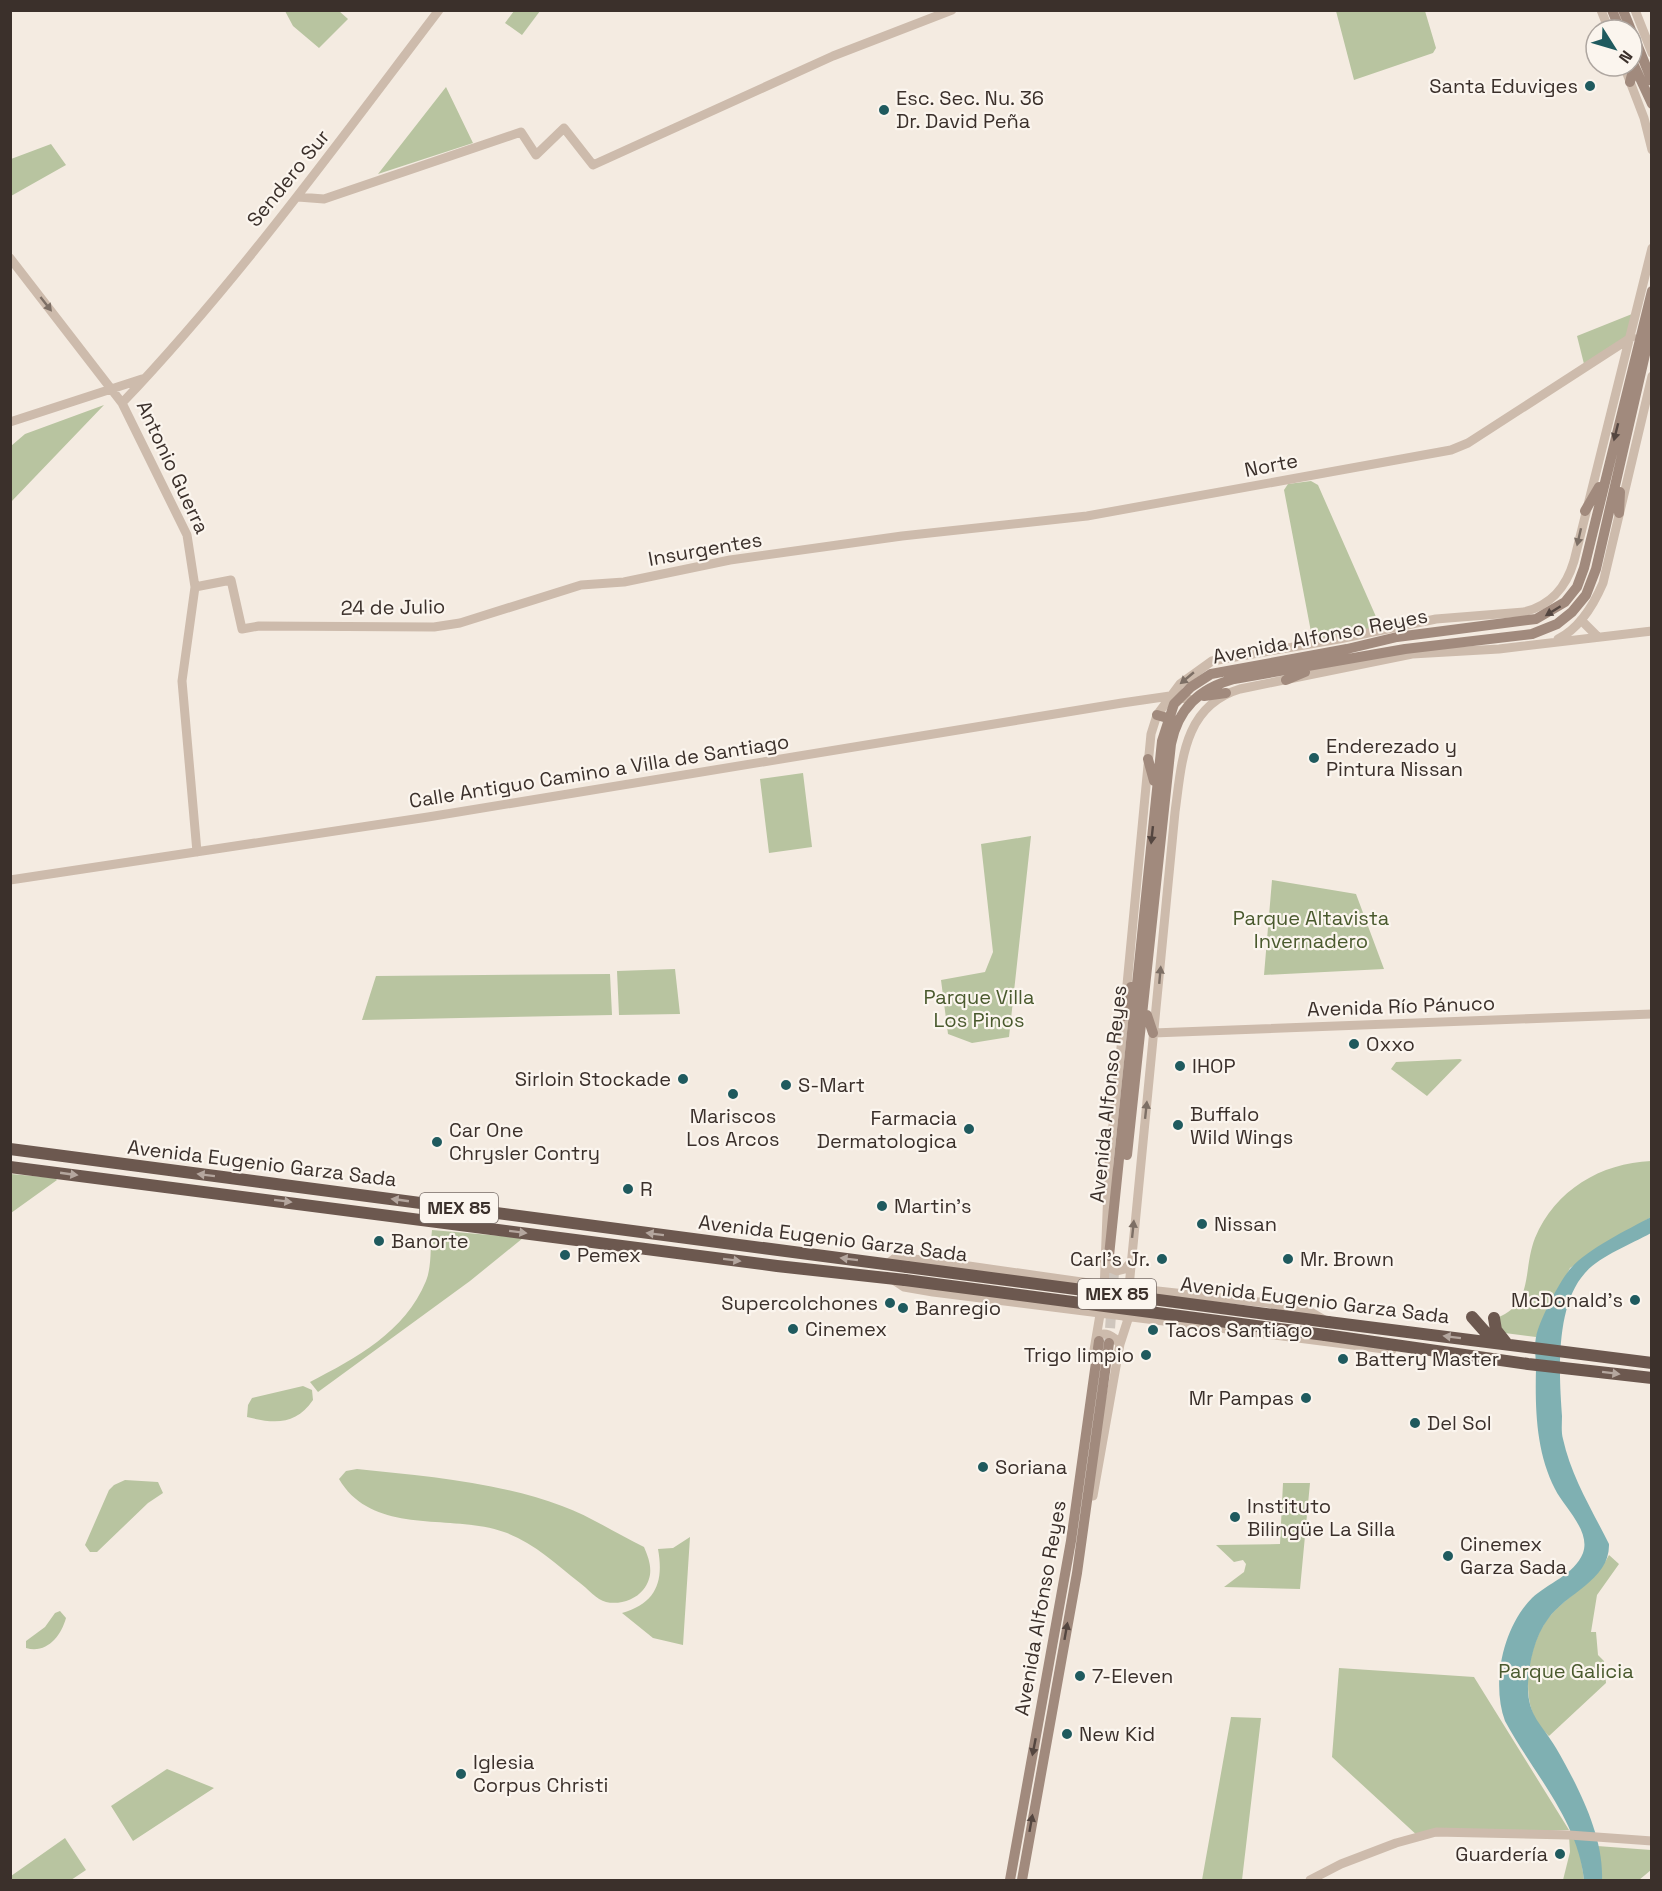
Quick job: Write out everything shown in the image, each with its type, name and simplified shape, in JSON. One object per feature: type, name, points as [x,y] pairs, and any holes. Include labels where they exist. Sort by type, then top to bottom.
[{"type":"highway","name":"Avenida Eugenio Garza Sada","points":[[10,1149],[886,1265],[1652,1363]]},
{"type":"highway","name":"Avenida Eugenio Garza Sada","points":[[10,1167],[1325,1335],[1528,1364],[1652,1378]]},
{"type":"highway","points":[[1472,1317],[1501,1343]]},
{"type":"highway","points":[[1494,1318],[1501,1343]]},
{"type":"main road","points":[[1644,61],[1652,81]]},
{"type":"main road","points":[[1638,78],[1652,104]]},
{"type":"main road","name":"Avenida Alfonso Reyes","points":[[1167,718],[1225,681],[1405,649],[1532,634],[1557,624],[1580,603],[1589,587],[1621,467],[1644,333],[1644,313],[1652,291]]},
{"type":"main road","name":"Avenida Alfonso Reyes","points":[[1109,1258],[1162,741],[1175,697],[1220,671],[1347,649],[1397,637],[1504,625],[1544,616],[1566,602],[1581,579],[1605,476],[1644,333]]},
{"type":"main road","points":[[1619,513],[1621,467]]},
{"type":"main road","points":[[1585,511],[1605,476]]},
{"type":"main road","points":[[1286,680],[1321,665]]},
{"type":"main road","points":[[1192,700],[1226,693]]},
{"type":"main road","name":"Avenida Alfonso Reyes","points":[[1109,1258],[1146,997],[1171,744],[1167,718]]},
{"type":"main road","points":[[1148,759],[1157,792]]},
{"type":"main road","points":[[1125,1016],[1139,955]]},
{"type":"main road","points":[[1146,997],[1149,1026],[1153,1033]]},
{"type":"main road","name":"Avenida Alfonso Reyes","points":[[1022,1881],[1085,1520],[1106,1342]]},
{"type":"main road","name":"Avenida Alfonso Reyes","points":[[1010,1881],[1106,1342]]},
{"type":"street","name":"Sendero Sur","points":[[159,363],[298,196],[440,10]]},
{"type":"street","points":[[298,196],[324,199],[521,132],[536,155],[564,128],[593,165],[833,56],[952,10]]},
{"type":"street","points":[[1635,10],[1652,53]]},
{"type":"street","points":[[1630,82],[1652,150]]},
{"type":"street","points":[[1644,313],[1652,248]]},
{"type":"street","points":[[10,258],[122,403]]},
{"type":"street","points":[[1175,697],[1190,675],[1212,661],[1436,619],[1508,614],[1538,608],[1558,593],[1568,579],[1585,511],[1644,333]]},
{"type":"street","name":"Norte","points":[[876,540],[973,526],[1087,516],[1441,453],[1467,443],[1644,333]]},
{"type":"street","name":"Antonio Guerra","points":[[159,363],[122,403],[183,524],[191,549],[195,587],[182,681],[196,852]]},
{"type":"street","points":[[1553,642],[1567,634],[1581,620],[1594,602],[1603,583],[1652,376]]},
{"type":"street","points":[[10,422],[144,379]]},
{"type":"street","name":"Insurgentes","points":[[541,596],[581,585],[624,582],[730,560],[876,540]]},
{"type":"street","name":"24 de Julio","points":[[195,587],[231,580],[242,629],[259,626],[434,627],[460,623],[541,596]]},
{"type":"street","points":[[1581,620],[1597,636]]},
{"type":"street","points":[[1226,693],[1412,654],[1499,650],[1597,636],[1652,631]]},
{"type":"street","name":"Avenida Alfonso Reyes","points":[[1129,1303],[1130,1263],[1175,812],[1185,743],[1199,716],[1226,693]]},
{"type":"street","name":"Calle Antiguo Camino a Villa de Santiago","points":[[10,880],[428,818],[1175,697],[1192,700]]},
{"type":"street","name":"Avenida Alfonso Reyes","points":[[1100,1301],[1109,1258],[1109,1172],[1148,759],[1152,727],[1167,718]]},
{"type":"street","name":"Avenida Río Pánuco","points":[[1153,1033],[1652,1014]]},
{"type":"street","points":[[886,1265],[895,1258],[927,1260],[1103,1285],[1294,1308],[1316,1314],[1328,1322]]},
{"type":"street","points":[[1109,1258],[1108,1267],[1117,1271],[1125,1269],[1130,1263]]},
{"type":"street","points":[[1060,1309],[1068,1303],[1071,1296],[1064,1279]]},
{"type":"street","points":[[899,1280],[904,1287],[1060,1309],[1384,1349],[1406,1346]]},
{"type":"street","points":[[1060,1309],[1080,1303],[1113,1299],[1130,1287]]},
{"type":"street","points":[[1100,1314],[1129,1303],[1154,1301],[1181,1294]]},
{"type":"street","points":[[1173,1322],[1169,1317],[1169,1305],[1181,1294]]},
{"type":"street","points":[[1085,1520],[1090,1508],[1107,1413],[1106,1342],[1100,1314],[1100,1301]]},
{"type":"street","points":[[1106,1342],[1126,1317],[1129,1303]]},
{"type":"street","points":[[1310,1881],[1341,1864],[1427,1834],[1456,1831],[1573,1835],[1652,1841]]},
{"type":"green space","points":[[285,11],[339,11],[348,19],[319,48],[293,26]]},
{"type":"green space","points":[[514,11],[540,11],[522,35],[505,23]]},
{"type":"green space","points":[[1336,11],[1425,11],[1436,48],[1433,53],[1354,80]]},
{"type":"green space","points":[[446,87],[473,143],[378,174]]},
{"type":"green space","points":[[51,144],[66,165],[11,196],[11,159]]},
{"type":"green space","points":[[1632,314],[1630,338],[1585,368],[1577,336]]},
{"type":"green space","points":[[104,405],[11,502],[11,446],[25,434]]},
{"type":"green space","points":[[1311,481],[1318,485],[1381,628],[1315,642],[1312,637],[1284,490],[1288,484]]},
{"type":"green space","points":[[803,773],[812,847],[769,853],[760,779]]},
{"type":"green space","name":"Parque Villa Los Pinos","points":[[1031,836],[1009,1037],[972,1043],[948,1034],[941,980],[985,972],[993,952],[981,844]]},
{"type":"green space","name":"Parque Altavista Invernadero","points":[[1272,880],[1356,894],[1384,969],[1264,975]]},
{"type":"green space","points":[[675,969],[680,1014],[619,1015],[617,971]]},
{"type":"green space","points":[[610,974],[612,1015],[362,1020],[376,976]]},
{"type":"green space","points":[[1462,1060],[1427,1096],[1391,1069],[1396,1062]]},
{"type":"green space","points":[[1651,1161],[1651,1217],[1570,1268],[1536,1337],[1497,1332],[1494,1319],[1507,1313],[1522,1296],[1535,1238],[1555,1206],[1567,1193],[1598,1174],[1615,1167]]},
{"type":"green space","points":[[11,1174],[55,1178],[57,1180],[11,1213]]},
{"type":"green space","points":[[432,1230],[523,1238],[470,1281],[318,1392],[310,1382],[377,1342],[392,1329],[417,1299],[428,1275]]},
{"type":"green space","points":[[303,1386],[312,1390],[313,1400],[292,1418],[284,1421],[267,1421],[247,1417],[248,1405],[252,1398]]},
{"type":"green space","points":[[357,1469],[435,1477],[487,1486],[562,1506],[644,1547],[650,1564],[649,1580],[640,1594],[631,1599],[616,1603],[603,1601],[553,1561],[515,1536],[483,1527],[392,1516],[372,1509],[354,1497],[339,1479],[346,1471]]},
{"type":"green space","points":[[125,1480],[158,1482],[163,1493],[148,1503],[97,1552],[90,1552],[85,1545],[109,1490]]},
{"type":"green space","points":[[1283,1483],[1310,1483],[1300,1589],[1224,1587],[1244,1572],[1246,1564],[1243,1560],[1234,1562],[1216,1545],[1280,1544]]},
{"type":"green space","points":[[690,1537],[683,1645],[653,1638],[622,1613],[643,1603],[655,1590],[660,1572],[658,1549],[673,1548]]},
{"type":"green space","name":"Parque Galicia","points":[[1609,1555],[1619,1564],[1597,1595],[1591,1632],[1596,1632],[1598,1655],[1604,1661],[1606,1683],[1549,1736],[1538,1724],[1529,1697],[1529,1668],[1536,1640],[1549,1617],[1597,1573]]},
{"type":"green space","points":[[60,1611],[66,1618],[57,1637],[47,1646],[26,1648],[26,1641],[45,1627],[55,1613]]},
{"type":"green space","points":[[1339,1668],[1474,1677],[1569,1830],[1419,1837],[1332,1757]]},
{"type":"green space","points":[[1231,1717],[1261,1718],[1242,1880],[1202,1880]]},
{"type":"green space","points":[[167,1769],[214,1788],[133,1841],[111,1806]]},
{"type":"green space","points":[[1569,1835],[1573,1835],[1580,1851],[1584,1880],[1563,1880],[1570,1852]]},
{"type":"green space","points":[[65,1838],[86,1870],[71,1880],[11,1880],[11,1876]]},
{"type":"green space","points":[[1597,1846],[1651,1850],[1651,1870],[1639,1880],[1602,1880]]},
{"type":"water","points":[[1651,1217],[1651,1233],[1607,1256],[1585,1273],[1575,1287],[1568,1304],[1561,1342],[1560,1381],[1563,1439],[1577,1480],[1609,1544],[1607,1556],[1595,1577],[1565,1601],[1543,1626],[1531,1658],[1528,1695],[1536,1719],[1573,1778],[1594,1829],[1602,1863],[1602,1880],[1584,1880],[1580,1858],[1564,1817],[1505,1721],[1499,1690],[1500,1673],[1507,1640],[1522,1610],[1532,1598],[1579,1561],[1584,1545],[1580,1528],[1555,1489],[1540,1445],[1535,1345],[1538,1330],[1545,1311],[1571,1268],[1598,1247]]},
{"type":"tunnel","points":[[1109,1343],[1115,1258]]},
{"type":"place","name":"Santa Eduviges","points":[[1590,86]]},
{"type":"place","name":"Esc. Sec. Nu. 36 Dr. David Peña","points":[[884,110]]},
{"type":"place","name":"Enderezado y Pintura Nissan","points":[[1314,758]]},
{"type":"place","name":"Oxxo","points":[[1354,1044]]},
{"type":"place","name":"IHOP","points":[[1180,1066]]},
{"type":"place","name":"Sirloin Stockade","points":[[683,1079]]},
{"type":"place","name":"S-Mart","points":[[786,1085]]},
{"type":"place","name":"Mariscos Los Arcos","points":[[733,1094]]},
{"type":"place","name":"Buffalo Wild Wings","points":[[1178,1125]]},
{"type":"place","name":"Farmacia Dermatologica","points":[[969,1129]]},
{"type":"place","name":"Car One Chrysler Contry","points":[[437,1142]]},
{"type":"place","name":"R","points":[[628,1189]]},
{"type":"place","name":"Martin's","points":[[882,1206]]},
{"type":"place","name":"Nissan","points":[[1202,1224]]},
{"type":"place","name":"Banorte","points":[[379,1241]]},
{"type":"place","name":"Pemex","points":[[565,1255]]},
{"type":"place","name":"Carl's Jr.","points":[[1162,1259]]},
{"type":"place","name":"Mr. Brown","points":[[1288,1259]]},
{"type":"place","name":"McDonald's","points":[[1635,1300]]},
{"type":"place","name":"Supercolchones","points":[[890,1303]]},
{"type":"place","name":"Banregio","points":[[903,1308]]},
{"type":"place","name":"Cinemex","points":[[793,1329]]},
{"type":"place","name":"Tacos Santiago","points":[[1153,1330]]},
{"type":"place","name":"Trigo limpio","points":[[1146,1355]]},
{"type":"place","name":"Battery Master","points":[[1343,1359]]},
{"type":"place","name":"Mr Pampas","points":[[1306,1398]]},
{"type":"place","name":"Del Sol","points":[[1415,1423]]},
{"type":"place","name":"Soriana","points":[[983,1467]]},
{"type":"place","name":"Instituto Bilingüe La Silla","points":[[1235,1517]]},
{"type":"place","name":"Cinemex Garza Sada","points":[[1448,1556]]},
{"type":"place","name":"7-Eleven","points":[[1080,1676]]},
{"type":"place","name":"New Kid","points":[[1067,1734]]},
{"type":"place","name":"Iglesia Corpus Christi","points":[[461,1774]]},
{"type":"place","name":"Guardería","points":[[1560,1854]]}]
